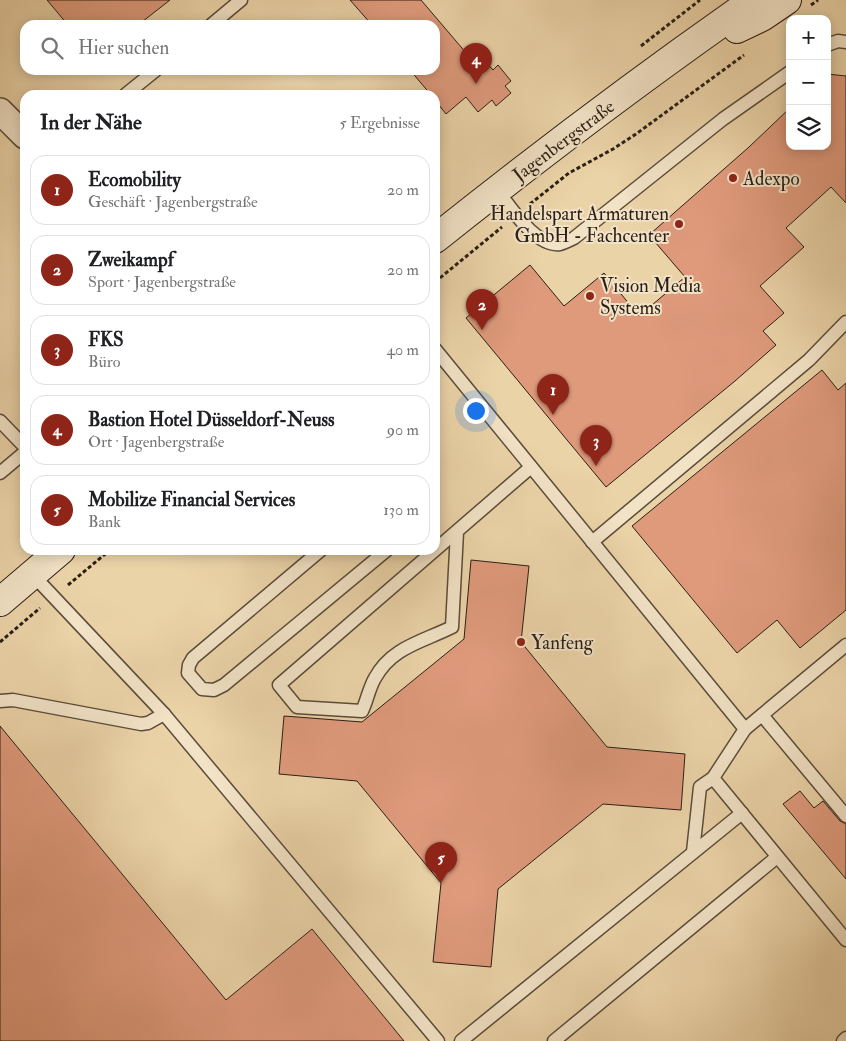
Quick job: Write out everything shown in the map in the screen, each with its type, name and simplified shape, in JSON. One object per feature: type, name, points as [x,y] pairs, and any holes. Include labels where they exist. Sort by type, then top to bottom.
[{"type":"street","name":"Jagenbergstraße","points":[[692,43],[709,17],[727,0]]},
{"type":"street","name":"Jagenbergstraße","points":[[440,235],[692,43],[754,0]]},
{"type":"street","name":"Jagenbergstraße","points":[[692,43],[731,31],[762,17],[787,0]]},
{"type":"street","points":[[0,111],[20,131]]},
{"type":"street","points":[[0,602],[55,555]]},
{"type":"lane","points":[[217,20],[241,0]]},
{"type":"lane","points":[[831,44],[838,41],[846,42]]},
{"type":"lane","points":[[131,90],[150,75]]},
{"type":"lane","points":[[497,190],[532,232],[544,241],[560,244],[574,238],[723,119],[786,75]]},
{"type":"lane","points":[[592,542],[810,360],[846,322]]},
{"type":"lane","points":[[440,355],[745,729]]},
{"type":"lane","points":[[0,421],[20,442]]},
{"type":"lane","points":[[0,473],[20,456]]},
{"type":"lane","points":[[440,547],[531,467]]},
{"type":"lane","points":[[430,555],[279,685],[297,707],[362,711],[368,699],[373,680],[383,665],[403,648],[452,628],[457,532]]},
{"type":"lane","points":[[315,555],[193,658],[189,665],[188,673],[202,689],[214,690],[224,685],[381,555]]},
{"type":"lane","points":[[32,574],[164,714],[438,1041]]},
{"type":"lane","points":[[693,852],[700,787],[713,778],[745,729],[846,646]]},
{"type":"lane","points":[[0,701],[13,700],[140,724],[148,723],[164,714]]},
{"type":"lane","points":[[762,715],[846,816]]},
{"type":"lane","points":[[713,778],[846,940]]},
{"type":"lane","points":[[461,1041],[742,813]]},
{"type":"lane","points":[[554,1041],[777,857]]},
{"type":"lane","points":[[842,1041],[846,1038]]},
{"type":"path","points":[[440,278],[558,181],[636,134],[744,54]]},
{"type":"building","points":[[47,0],[170,0],[144,20],[64,20]]},
{"type":"building","points":[[350,0],[421,0],[438,20],[368,20]]},
{"type":"building","points":[[440,22],[473,61],[480,55],[493,70],[498,65],[511,81],[505,86],[511,93],[496,106],[492,100],[478,112],[466,97],[446,114],[440,106],[440,90],[427,90],[414,75],[440,75]]},
{"type":"building","points":[[831,74],[846,76],[846,203],[831,187],[786,228],[804,247],[760,286],[784,313],[763,331],[776,345],[606,487],[466,318],[530,265],[564,306],[604,273],[639,316],[685,277],[649,235],[786,112],[786,150],[831,150]]},
{"type":"building","points":[[822,370],[838,390],[846,383],[846,610],[800,648],[777,620],[737,653],[632,526]]},
{"type":"building","points":[[471,560],[529,566],[521,642],[607,747],[685,754],[681,810],[603,804],[498,889],[491,967],[433,962],[441,883],[357,781],[279,774],[284,716],[362,722],[464,639]]},
{"type":"building","points":[[0,726],[226,1000],[312,929],[404,1041],[0,1041]]},
{"type":"building","points":[[800,791],[814,808],[823,801],[840,821],[846,824],[846,879],[783,804]]},
{"type":"place","name":"Bastion Hotel Düsseldorf-Neuss","points":[[476,84]]},
{"type":"place","name":"Adexpo","points":[[733,178]]},
{"type":"place","name":"Handelspart Armaturen GmbH - Fachcenter","points":[[679,224]]},
{"type":"place","name":"Vision Media Systems","points":[[590,296]]},
{"type":"place","name":"Zweikampf","points":[[482,330]]},
{"type":"place","name":"Ecomobility","points":[[553,415]]},
{"type":"place","name":"FKS","points":[[596,466]]},
{"type":"place","name":"Yanfeng","points":[[521,642]]},
{"type":"place","name":"Mobilize Financial Services","points":[[441,883]]}]
